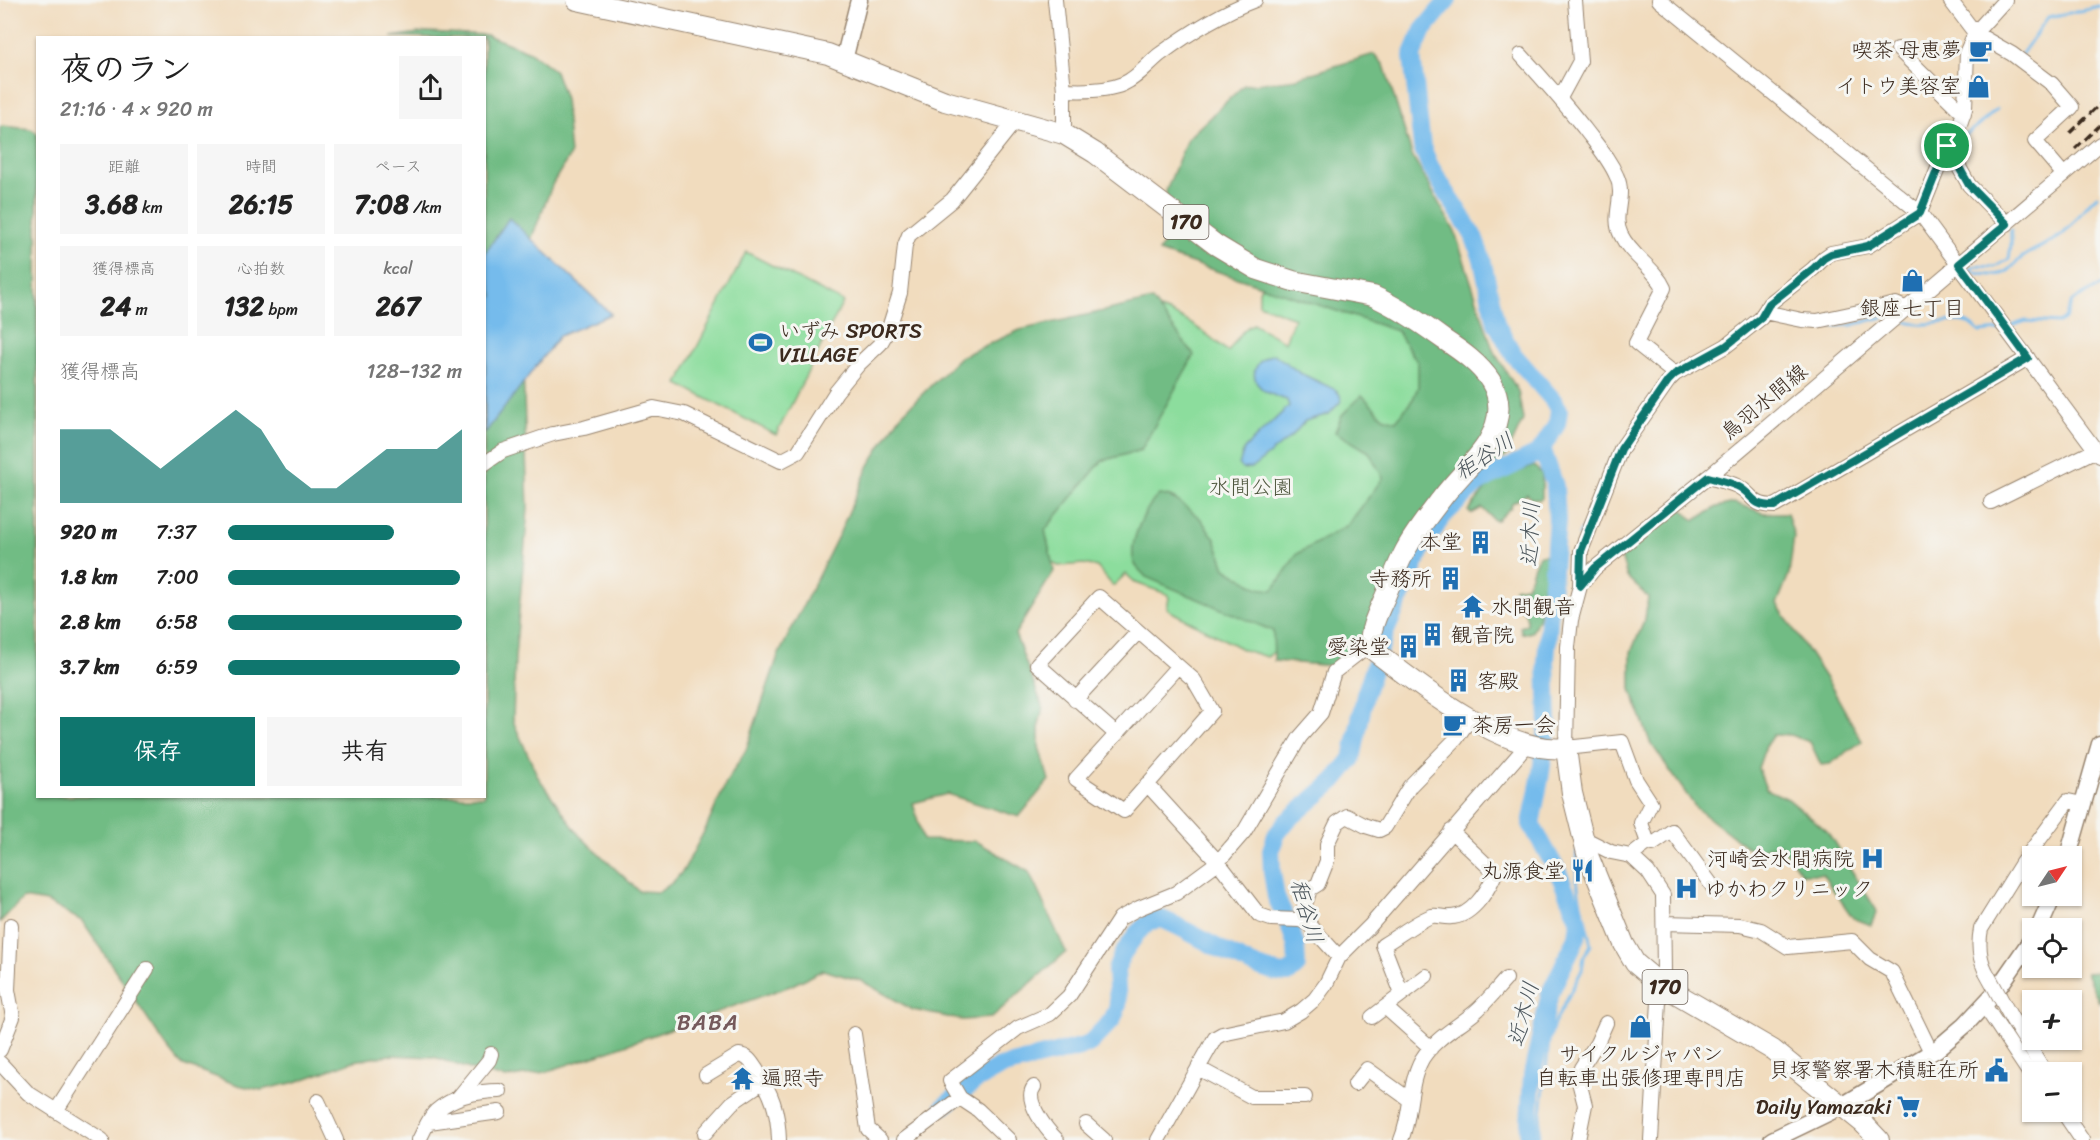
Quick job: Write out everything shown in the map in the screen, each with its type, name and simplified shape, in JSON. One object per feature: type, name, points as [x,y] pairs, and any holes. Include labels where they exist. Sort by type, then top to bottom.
[{"type":"highway","name":"170","points":[[577,0],[794,45],[844,60],[945,101],[1064,134],[1095,153],[1216,245],[1242,261],[1270,275],[1373,296],[1387,302],[1481,366],[1496,392],[1499,405],[1494,429],[1488,442],[1439,501],[1406,549],[1382,604],[1371,646]]},
{"type":"highway","points":[[1371,646],[1391,665],[1490,729],[1530,745],[1562,749]]},
{"type":"highway","name":"170","points":[[1562,749],[1587,853],[1635,963],[1660,984],[1761,1041],[1863,1123],[1879,1140]]},
{"type":"main road","points":[[844,60],[859,0]]},
{"type":"main road","points":[[2071,846],[2100,744]]},
{"type":"main road","points":[[1772,1140],[1842,1106],[1931,1052],[1956,1034],[1984,1005],[2022,955]]},
{"type":"street","points":[[1055,0],[1064,90],[1064,134]]},
{"type":"street","points":[[1064,90],[1090,90],[1120,85],[1131,80],[1159,56],[1200,27],[1226,11],[1255,0]]},
{"type":"street","points":[[1659,0],[1920,213],[2099,453],[1991,502]]},
{"type":"street","points":[[1950,0],[1975,33],[2012,54],[2052,84],[2072,107],[2035,141],[2064,175]]},
{"type":"street","points":[[1580,586],[1581,551],[1621,449],[1659,393],[1675,374],[1726,346],[1761,318],[1769,304],[1824,258],[1831,254],[1868,246],[1920,213],[1947,146],[1964,114],[1967,51],[1975,33],[2005,0]]},
{"type":"street","points":[[1560,98],[1580,61],[1575,1]]},
{"type":"street","points":[[1898,49],[1964,114]]},
{"type":"street","points":[[1521,55],[1560,98],[1607,157],[1618,179],[1621,195],[1617,225],[1622,237],[1664,288],[1636,343],[1675,374]]},
{"type":"street","points":[[486,463],[503,451],[553,434],[584,428],[654,408],[684,414],[781,461],[798,452],[836,392],[858,365],[880,344],[889,328],[900,293],[905,245],[909,235],[952,200],[1016,120]]},
{"type":"street","name":"鳥羽水間線","points":[[1562,749],[1571,620],[1580,586],[1595,568],[1708,477],[2100,144]]},
{"type":"street","points":[[1947,146],[1969,185],[2007,224]]},
{"type":"street","points":[[1764,312],[1818,321],[1896,304],[1907,309]]},
{"type":"street","points":[[1708,477],[1739,486],[1762,506],[1774,506],[2028,358]]},
{"type":"street","points":[[1116,734],[1037,664],[1099,597],[1178,666],[1194,681],[1212,711],[1124,811],[1076,779],[1178,666]]},
{"type":"street","points":[[1075,700],[1138,632]]},
{"type":"street","points":[[1009,1140],[978,1110],[956,1093],[950,1081],[1018,1028],[1050,1014],[1069,996],[1119,918],[1176,893],[1218,862],[1244,832],[1300,737],[1321,714],[1334,672],[1371,646]]},
{"type":"street","points":[[1300,920],[1310,889],[1318,884],[1327,861],[1327,844],[1337,823],[1347,816],[1379,830],[1385,827],[1410,786],[1456,739],[1470,718]]},
{"type":"street","points":[[1562,749],[1622,742],[1636,780],[1651,803],[1641,824],[1647,843]]},
{"type":"street","points":[[1158,1140],[1215,1038],[1222,1034],[1284,1021],[1315,999],[1326,984],[1339,957],[1370,926],[1451,831],[1530,745]]},
{"type":"street","points":[[1147,784],[1218,862],[1259,915],[1271,919],[1300,920],[1309,924],[1339,957]]},
{"type":"street","points":[[2039,1062],[2012,1019],[1981,959],[1978,941],[1981,929],[2022,863],[2068,801],[2083,804]]},
{"type":"street","points":[[1402,994],[1383,945],[1434,915],[1453,918],[1460,915],[1474,906],[1488,889],[1494,876],[1491,870],[1451,831]]},
{"type":"street","points":[[1631,856],[1647,843],[1653,844],[1672,831],[1716,891]]},
{"type":"street","points":[[1583,838],[1611,852],[1631,856],[1648,872],[1663,895],[1664,971],[1660,984],[1651,1140]]},
{"type":"street","points":[[1664,923],[1740,925],[1761,930],[1788,947],[1852,941],[1870,959],[1892,972],[1931,1052]]},
{"type":"street","points":[[0,1050],[13,1017],[8,990],[11,925]]},
{"type":"street","points":[[56,1111],[147,969]]},
{"type":"street","points":[[1372,1017],[1425,976]]},
{"type":"street","points":[[1401,1140],[1406,1129],[1413,1082],[1422,1059],[1454,1027],[1474,1012],[1506,979]]},
{"type":"street","points":[[1984,1005],[2022,1062]]},
{"type":"street","points":[[1385,1007],[1431,1048]]},
{"type":"street","points":[[1578,1140],[1585,1105],[1578,1078],[1581,1068],[1597,1043],[1606,1023]]},
{"type":"street","points":[[854,1034],[868,1129],[879,1140]]},
{"type":"street","points":[[457,1099],[489,1060],[491,1054]]},
{"type":"street","points":[[706,1075],[739,1055],[749,1059],[771,1091],[778,1117],[778,1140]]},
{"type":"street","points":[[0,1063],[28,1093],[102,1140]]},
{"type":"street","points":[[1198,1068],[1252,1097],[1305,1096]]},
{"type":"street","points":[[1355,1084],[1367,1069],[1410,1100]]},
{"type":"street","points":[[705,1133],[732,1103],[764,1081]]},
{"type":"street","points":[[1034,1087],[1030,1096],[1040,1119],[1057,1140]]},
{"type":"street","points":[[419,1140],[435,1112],[457,1099],[483,1090],[500,1091]]},
{"type":"street","points":[[904,1140],[956,1093]]},
{"type":"street","points":[[318,1101],[336,1140]]},
{"type":"street","points":[[429,1122],[499,1112]]},
{"type":"street","points":[[2070,1122],[2082,1140]]},
{"type":"street","points":[[1086,1124],[1104,1140]]},
{"type":"green space","points":[[426,32],[487,35],[530,52],[555,71],[565,99],[570,155],[553,183],[529,245],[522,339],[528,509],[515,657],[513,721],[538,777],[579,835],[639,891],[659,892],[683,871],[727,781],[746,750],[778,656],[840,532],[869,465],[900,416],[960,357],[1020,330],[1152,300],[1194,355],[1141,450],[1102,461],[1045,530],[1054,571],[1015,634],[1043,708],[1039,724],[1039,747],[1049,780],[1019,817],[947,794],[913,803],[923,840],[976,841],[1029,872],[1066,952],[991,1018],[962,1020],[913,1010],[862,981],[823,970],[790,986],[545,1072],[505,1078],[434,1057],[390,1055],[354,1061],[296,1082],[261,1090],[238,1085],[181,1064],[167,1047],[82,921],[47,902],[23,898],[0,922],[0,127],[2,126],[31,129],[36,132],[36,798],[486,798],[486,36],[398,36]]},
{"type":"green space","points":[[1374,54],[1384,65],[1412,155],[1455,232],[1493,350],[1518,391],[1523,420],[1506,456],[1469,477],[1422,539],[1362,646],[1334,666],[1274,661],[1273,631],[1146,577],[1139,570],[1134,562],[1133,545],[1143,516],[1159,495],[1176,500],[1200,518],[1215,539],[1225,568],[1258,588],[1273,590],[1297,554],[1348,525],[1383,478],[1369,452],[1335,432],[1342,415],[1362,395],[1383,417],[1396,421],[1413,399],[1418,387],[1418,363],[1397,331],[1159,252],[1170,230],[1166,191],[1187,139],[1244,85],[1290,80]]},
{"type":"green space","name":"いずみ SPORTS VILLAGE","points":[[746,252],[843,302],[776,435],[678,384]]},
{"type":"green space","name":"水間公園","points":[[1263,282],[1320,294],[1465,363],[1285,643],[1267,657],[1244,650],[1172,612],[1167,608],[1169,598],[1167,594],[1136,583],[1126,574],[1113,586],[1097,567],[1084,564],[1058,566],[1042,557],[1017,384],[1152,307],[1173,314],[1193,325],[1228,352],[1241,333],[1253,324],[1285,342],[1294,318],[1259,304],[1259,291]]},
{"type":"green space","points":[[1534,466],[1542,474],[1542,498],[1540,500],[1531,498],[1527,494],[1512,503],[1511,507],[1497,520],[1494,520],[1482,508],[1471,514],[1468,511],[1491,482]]},
{"type":"green space","points":[[1734,503],[1764,513],[1787,513],[1794,536],[1789,574],[1777,604],[1832,688],[1862,741],[1830,764],[1821,765],[1810,742],[1790,735],[1773,735],[1766,745],[1758,768],[1766,789],[1788,799],[1827,831],[1877,911],[1871,925],[1853,918],[1822,874],[1802,874],[1780,844],[1761,850],[1747,847],[1696,808],[1650,742],[1631,689],[1631,652],[1645,619],[1648,597],[1627,577],[1620,553],[1680,506],[1694,521],[1717,507]]},
{"type":"green space","points":[[1540,555],[1546,555],[1548,563],[1540,600],[1539,617],[1532,632],[1522,634],[1520,627],[1527,624],[1526,615],[1515,606],[1514,588],[1526,586]]},
{"type":"green space","points":[[2100,972],[2100,1004],[2086,973]]},
{"type":"water","points":[[509,218],[611,314],[559,336],[486,432],[486,300],[493,296],[486,270],[486,252]]},
{"type":"water","points":[[1274,354],[1300,373],[1336,390],[1341,401],[1329,414],[1305,421],[1292,436],[1252,468],[1242,469],[1239,465],[1244,449],[1289,406],[1287,400],[1272,395],[1260,387],[1256,381],[1256,366]]},
{"type":"waterway","name":"秬谷川","points":[[944,1106],[980,1078],[1000,1067],[1088,1045],[1112,1020],[1118,1006],[1116,970],[1122,955],[1137,933],[1150,921],[1162,919],[1261,968],[1288,974],[1297,966],[1296,946],[1276,897],[1271,850],[1276,835],[1287,821],[1334,781],[1352,759],[1365,695],[1386,631],[1422,548],[1443,516],[1477,484],[1535,455],[1557,424],[1559,411],[1553,400],[1513,354],[1496,323],[1482,259],[1473,235],[1430,166],[1422,147],[1412,56],[1423,30],[1448,0]]},
{"type":"waterway","points":[[2021,55],[2048,17],[2100,7]]},
{"type":"waterway","points":[[1954,144],[1997,109]]},
{"type":"waterway","points":[[1969,270],[1990,275],[2005,273],[2024,256],[2063,234],[2097,196]]},
{"type":"waterway","points":[[1969,270],[1977,266],[1995,267],[2009,259],[2011,230]]},
{"type":"waterway","points":[[2011,326],[2026,321],[2059,323],[2065,318],[2072,301],[2100,286]]},
{"type":"waterway","points":[[1815,327],[1852,325],[1891,315]]},
{"type":"waterway","points":[[1902,320],[1920,324],[1961,321],[1980,332],[2000,330]]},
{"type":"waterway","name":"近木川","points":[[1528,1140],[1532,1075],[1550,993],[1577,937],[1579,921],[1558,872],[1531,824],[1548,724],[1546,660],[1557,520],[1555,486],[1542,448]]},
{"type":"waterway","points":[[1579,535],[1584,526]]},
{"type":"waterway","points":[[1566,594],[1566,608]]},
{"type":"waterway","points":[[1538,1140],[1549,1041],[1554,1024],[1582,970],[1584,956],[1591,945],[1578,886],[1577,851]]},
{"type":"railway","points":[[2070,133],[2100,104]]},
{"type":"railway","points":[[2075,149],[2100,125]]},
{"type":"place","name":"喫茶 母恵夢","points":[[1980,50]]},
{"type":"place","name":"イトウ美容室","points":[[1979,86]]},
{"type":"place","name":"銀座七丁目","points":[[1912,280]]},
{"type":"place","name":"いずみ SPORTS VILLAGE","points":[[761,343]]},
{"type":"place","name":"本堂","points":[[1480,542]]},
{"type":"place","name":"寺務所","points":[[1450,579]]},
{"type":"place","name":"水間観音","points":[[1473,607]]},
{"type":"place","name":"観音院","points":[[1433,635]]},
{"type":"place","name":"愛染堂","points":[[1408,647]]},
{"type":"place","name":"客殿","points":[[1459,681]]},
{"type":"place","name":"茶房一会","points":[[1454,725]]},
{"type":"place","name":"河崎会水間病院","points":[[1872,859]]},
{"type":"place","name":"丸源食堂","points":[[1583,871]]},
{"type":"place","name":"ゆかわクリニック","points":[[1687,889]]},
{"type":"place","name":"サイクルジャパン 自転車出張修理専門店","points":[[1641,1026]]},
{"type":"place","name":"貝塚警察署木積駐在所","points":[[1997,1070]]},
{"type":"place","name":"遍照寺","points":[[743,1078]]},
{"type":"place","name":"Daily Yamazaki","points":[[1909,1107]]},
{"type":"district","name":"BABA","points":[[708,1022]]},
{"type":"route","points":[[1947,146],[1969,185],[2007,224],[1959,264],[2028,358],[1774,506],[1762,506],[1739,486],[1708,477],[1595,568],[1580,586],[1581,551],[1621,449],[1668,381],[1675,374],[1726,346],[1761,318],[1769,304],[1824,258],[1831,254],[1868,246],[1920,213],[1947,146]]}]
